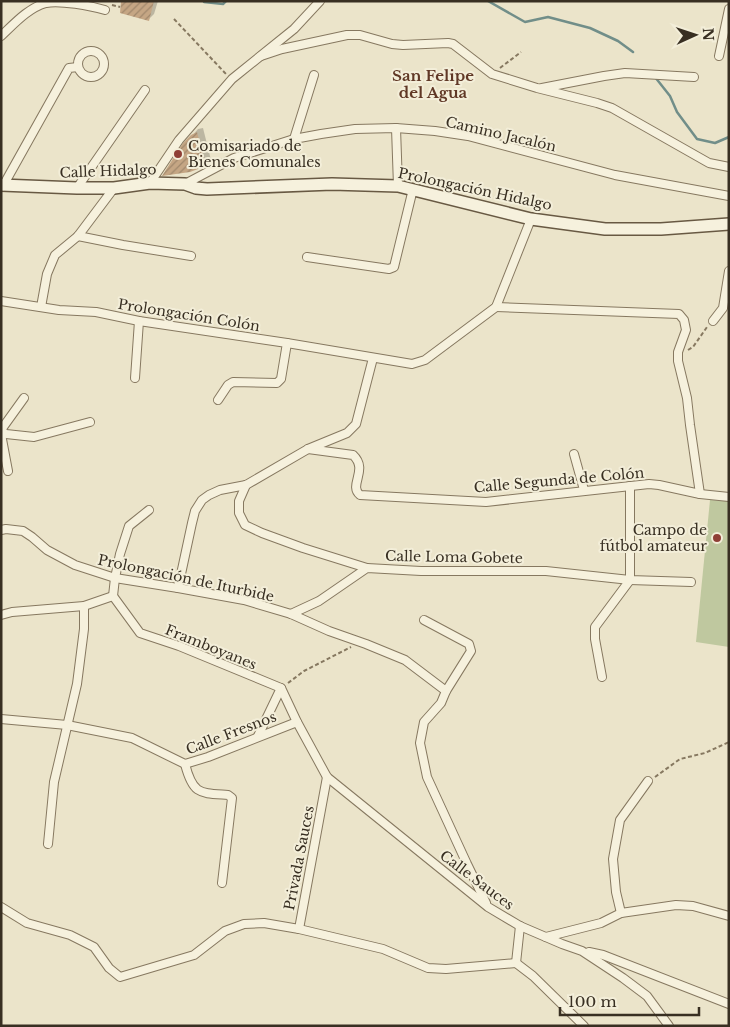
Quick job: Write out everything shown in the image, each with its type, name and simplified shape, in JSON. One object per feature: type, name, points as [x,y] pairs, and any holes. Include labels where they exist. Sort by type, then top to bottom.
[{"type":"street","points":[[150,183],[179,140],[232,79],[294,29],[320,1]]},
{"type":"street","points":[[1,36],[21,17],[45,3],[55,2],[105,10]]},
{"type":"street","points":[[719,56],[729,10]]},
{"type":"street","points":[[260,56],[282,49],[347,35],[360,35],[392,44],[403,45],[453,44],[492,74],[537,88],[598,102],[709,163],[729,166]]},
{"type":"street","points":[[2,186],[69,68],[78,67]]},
{"type":"street","points":[[537,88],[625,73],[694,77]]},
{"type":"street","points":[[294,139],[314,75]]},
{"type":"street","points":[[77,188],[144,90]]},
{"type":"street","points":[[396,128],[398,186]]},
{"type":"street","name":"Camino Jacalón","points":[[185,184],[234,158],[294,139],[355,129],[396,128],[468,136],[615,175],[729,196]]},
{"type":"street","name":"Calle Hidalgo","points":[[2,186],[114,188],[150,183],[185,184]]},
{"type":"street","name":"Prolongación Hidalgo","points":[[185,184],[207,189],[332,184],[398,186],[531,219],[605,229],[661,230],[729,224]]},
{"type":"street","points":[[42,307],[47,274],[55,256],[78,236],[114,188]]},
{"type":"street","points":[[307,257],[389,269],[394,267],[413,189]]},
{"type":"street","points":[[531,219],[496,307],[679,314],[684,320],[686,330],[678,352],[678,361],[687,398],[700,494]]},
{"type":"street","points":[[78,236],[190,256]]},
{"type":"street","points":[[713,321],[723,308],[729,271]]},
{"type":"street","name":"Prolongación Colón","points":[[1,301],[59,310],[96,312],[139,321],[412,364],[425,360],[496,307]]},
{"type":"street","points":[[135,378],[139,321]]},
{"type":"street","points":[[218,400],[228,385],[233,382],[277,383],[281,379],[287,343]]},
{"type":"street","points":[[178,588],[192,523],[202,500],[220,490],[246,484],[308,448],[347,433],[356,424],[373,358]]},
{"type":"street","points":[[8,471],[1,432],[24,398]]},
{"type":"street","points":[[1,432],[34,437],[90,422]]},
{"type":"street","name":"Calle Segunda de Colón","points":[[308,448],[354,455],[360,467],[356,488],[360,495],[486,502],[649,484],[700,494],[729,497]]},
{"type":"street","points":[[574,454],[584,490]]},
{"type":"street","points":[[246,484],[239,501],[239,513],[245,525],[262,534],[367,568]]},
{"type":"street","points":[[602,677],[595,639],[596,628],[630,580],[630,486]]},
{"type":"street","points":[[1,615],[12,612],[84,606],[114,596],[115,578],[120,554],[129,526],[149,510]]},
{"type":"street","name":"Prolongación de Iturbide","points":[[1,530],[23,531],[47,550],[75,565],[115,578],[244,600],[291,614],[329,631],[405,660],[446,691]]},
{"type":"street","name":"Calle Loma Gobete","points":[[291,614],[319,601],[367,568],[420,571],[546,571],[630,580],[691,582]]},
{"type":"street","name":"Framboyanes","points":[[114,596],[140,633],[179,646],[281,688]]},
{"type":"street","points":[[48,844],[54,782],[77,684],[84,629],[84,606]]},
{"type":"street","points":[[424,620],[470,644],[471,651],[446,691],[441,703],[424,722],[420,743],[427,778],[488,907]]},
{"type":"street","points":[[281,688],[297,722]]},
{"type":"street","points":[[258,736],[281,688]]},
{"type":"street","name":"Calle Fresnos","points":[[1,719],[67,725],[132,738],[185,764],[208,757],[297,722]]},
{"type":"street","name":"Calle Sauces","points":[[297,722],[327,778],[488,907],[520,926],[582,951],[623,978],[647,996],[669,1026]]},
{"type":"street","points":[[185,764],[194,787],[202,793],[228,795],[232,798],[222,883]]},
{"type":"street","name":"Privada Sauces","points":[[327,778],[299,929],[376,947],[428,968],[446,969],[516,963]]},
{"type":"street","points":[[620,912],[613,859],[620,820],[648,781]]},
{"type":"street","points":[[546,937],[601,923],[620,912],[676,905],[694,906],[729,916]]},
{"type":"street","points":[[1,907],[27,923],[70,935],[94,947],[109,968],[120,977],[194,955],[225,931],[244,924],[264,923],[299,929]]},
{"type":"street","points":[[520,926],[516,963],[533,976],[584,1026]]},
{"type":"street","points":[[582,951],[602,955],[729,1004]]},
{"type":"path","points":[[174,20],[232,79]]},
{"type":"path","points":[[492,74],[521,52]]},
{"type":"path","points":[[678,352],[693,347],[703,331],[713,321]]},
{"type":"path","points":[[281,688],[304,671],[351,647],[366,644]]},
{"type":"path","points":[[648,781],[680,759],[712,750],[729,742]]},
{"type":"green space","name":"Campo de fútbol amateur","points":[[710,500],[729,501],[729,647],[696,642]]},
{"type":"building","points":[[121,1],[154,1],[149,21],[120,13]]},
{"type":"building","points":[[197,132],[206,166],[190,172],[162,176],[183,143]]},
{"type":"waterway","points":[[204,1],[223,4],[226,1]]},
{"type":"waterway","points":[[488,1],[525,22],[548,17],[590,28],[618,41],[633,52]]},
{"type":"waterway","points":[[655,77],[670,96],[677,112],[697,139],[715,143],[729,137]]},
{"type":"place","name":"Comisariado de Bienes Comunales","points":[[178,154]]},
{"type":"place","name":"Campo de fútbol amateur","points":[[717,538]]},
{"type":"district","name":"San Felipe del Agua","points":[[433,84]]}]
